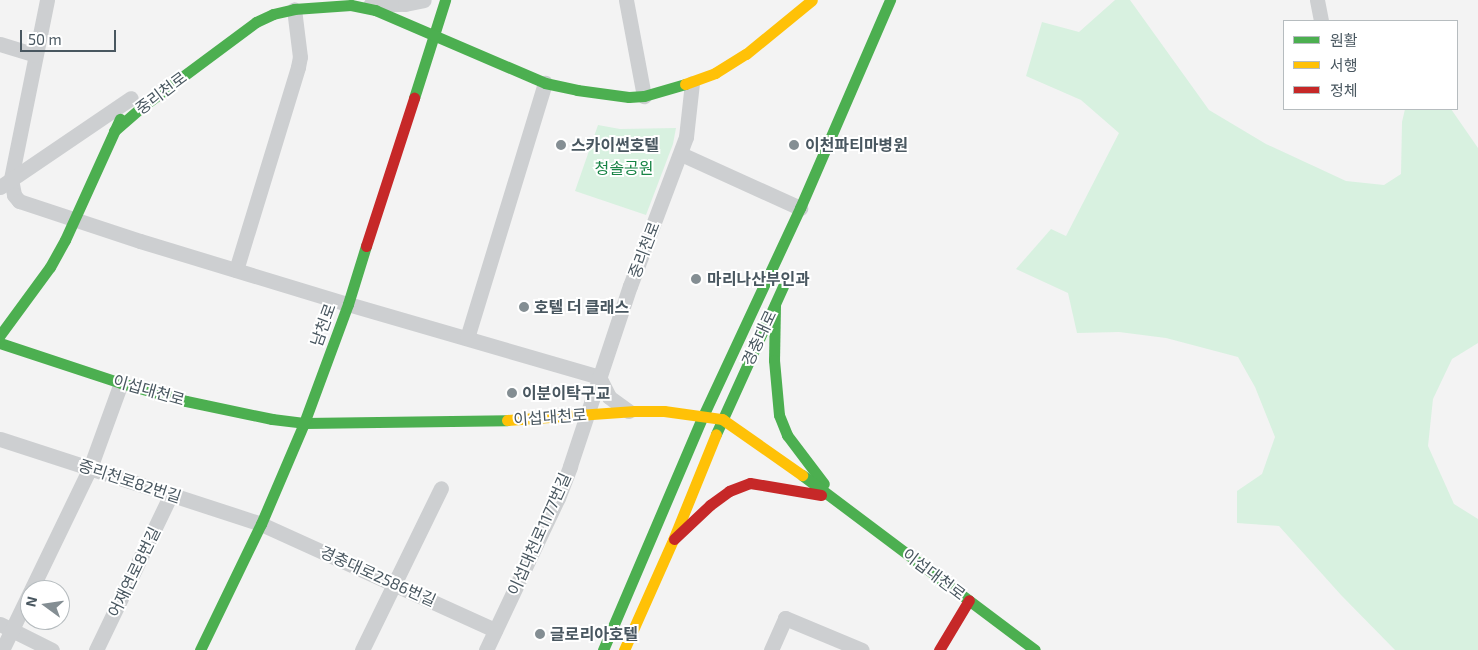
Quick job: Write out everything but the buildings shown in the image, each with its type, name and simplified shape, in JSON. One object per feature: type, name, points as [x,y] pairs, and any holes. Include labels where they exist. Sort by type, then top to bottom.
[{"type":"street","points":[[5,183],[47,0]]},
{"type":"street","points":[[351,5],[405,4],[424,0]]},
{"type":"street","name":"남천로","points":[[200,650],[261,524],[304,423],[348,304],[445,0]]},
{"type":"street","points":[[626,0],[644,96]]},
{"type":"street","name":"중리천로","points":[[0,335],[50,267],[74,220],[114,131],[143,106],[256,22],[273,14],[294,9],[351,5],[375,10],[546,82],[612,96],[644,96],[692,83],[715,73],[746,54],[812,0]]},
{"type":"street","name":"경충대로","points":[[603,650],[703,416],[800,208],[890,0]]},
{"type":"street","points":[[1317,0],[1321,20]]},
{"type":"street","points":[[236,270],[298,67],[300,57],[294,9]]},
{"type":"street","points":[[0,44],[35,55]]},
{"type":"street","points":[[467,338],[546,82]]},
{"type":"street","name":"중리천로","points":[[587,414],[681,154],[689,122],[692,83]]},
{"type":"street","points":[[5,183],[136,94]]},
{"type":"street","points":[[114,131],[136,94]]},
{"type":"street","points":[[681,154],[800,208]]},
{"type":"street","points":[[5,183],[19,201],[74,220],[348,304],[599,377],[609,397],[628,411]]},
{"type":"street","name":"경충대로","points":[[624,650],[673,540],[722,420],[787,276]]},
{"type":"street","points":[[775,303],[775,368],[779,415],[787,435],[833,497]]},
{"type":"street","name":"이섭대천로","points":[[0,343],[121,383],[186,401],[272,419],[304,423],[518,420],[628,411],[664,411],[722,420],[833,497],[1035,650]]},
{"type":"street","points":[[35,580],[90,468],[121,383]]},
{"type":"street","name":"이섭대천로1177번길","points":[[486,650],[558,498],[587,414]]},
{"type":"street","name":"중리천로82번길","points":[[0,439],[261,524]]},
{"type":"street","points":[[673,540],[710,505],[729,491],[750,483],[766,484],[833,497]]},
{"type":"street","points":[[362,650],[441,488]]},
{"type":"street","name":"어재연로8번길","points":[[96,650],[171,494]]},
{"type":"street","name":"경충대로2586번길","points":[[261,524],[395,582],[495,630]]},
{"type":"street","points":[[939,650],[969,600]]},
{"type":"street","points":[[2,650],[6,627],[20,606]]},
{"type":"street","points":[[771,650],[785,618],[862,650]]},
{"type":"street","points":[[6,627],[52,650]]},
{"type":"green space","points":[[1115,0],[1130,0],[1209,110],[1266,144],[1346,181],[1384,185],[1401,174],[1402,122],[1405,110],[1452,110],[1478,148],[1478,343],[1452,359],[1433,399],[1428,446],[1454,504],[1478,519],[1478,650],[1395,650],[1341,595],[1279,526],[1237,523],[1237,491],[1262,474],[1275,437],[1255,387],[1238,357],[1166,338],[1119,332],[1077,333],[1068,293],[1016,269],[1051,229],[1066,236],[1119,133],[1081,100],[1026,76],[1042,22],[1079,32]]},
{"type":"green space","name":"청솔공원","points":[[598,125],[620,129],[676,128],[673,144],[646,215],[575,191]]},
{"type":"traffic: fast","points":[[414,98],[445,0]]},
{"type":"traffic: fast","points":[[603,650],[703,416],[800,208],[890,0]]},
{"type":"traffic: fast","points":[[114,131],[143,106],[256,22],[273,14],[294,9],[351,5],[375,10],[545,83],[577,90],[629,97],[644,96],[685,84]]},
{"type":"traffic: fast","points":[[0,335],[50,267],[65,240],[120,119]]},
{"type":"traffic: fast","points":[[200,650],[261,524],[304,423],[348,304],[366,246]]},
{"type":"traffic: fast","points":[[716,434],[783,286]]},
{"type":"traffic: fast","points":[[775,305],[774,360],[779,415],[787,435],[824,484]]},
{"type":"traffic: fast","points":[[0,343],[121,383],[186,401],[272,419],[304,423],[507,420]]},
{"type":"traffic: fast","points":[[802,475],[1035,650]]},
{"type":"traffic: slow","points":[[685,84],[715,73],[746,54],[812,0]]},
{"type":"traffic: slow","points":[[507,420],[635,411],[664,411],[722,419],[802,475]]},
{"type":"traffic: slow","points":[[624,650],[673,540],[716,434]]},
{"type":"traffic: jam","points":[[366,246],[414,98]]},
{"type":"traffic: jam","points":[[674,539],[710,505],[729,491],[750,483],[821,495]]},
{"type":"traffic: jam","points":[[939,650],[969,600]]},
{"type":"place","name":"스카이썬호텔","points":[[561,145]]},
{"type":"place","name":"이천파티마병원","points":[[794,145]]},
{"type":"place","name":"마리나산부인과","points":[[696,279]]},
{"type":"place","name":"호텔 더 클래스","points":[[524,307]]},
{"type":"place","name":"이분이탁구교","points":[[512,393]]},
{"type":"place","name":"글로리아호텔","points":[[540,634]]}]
